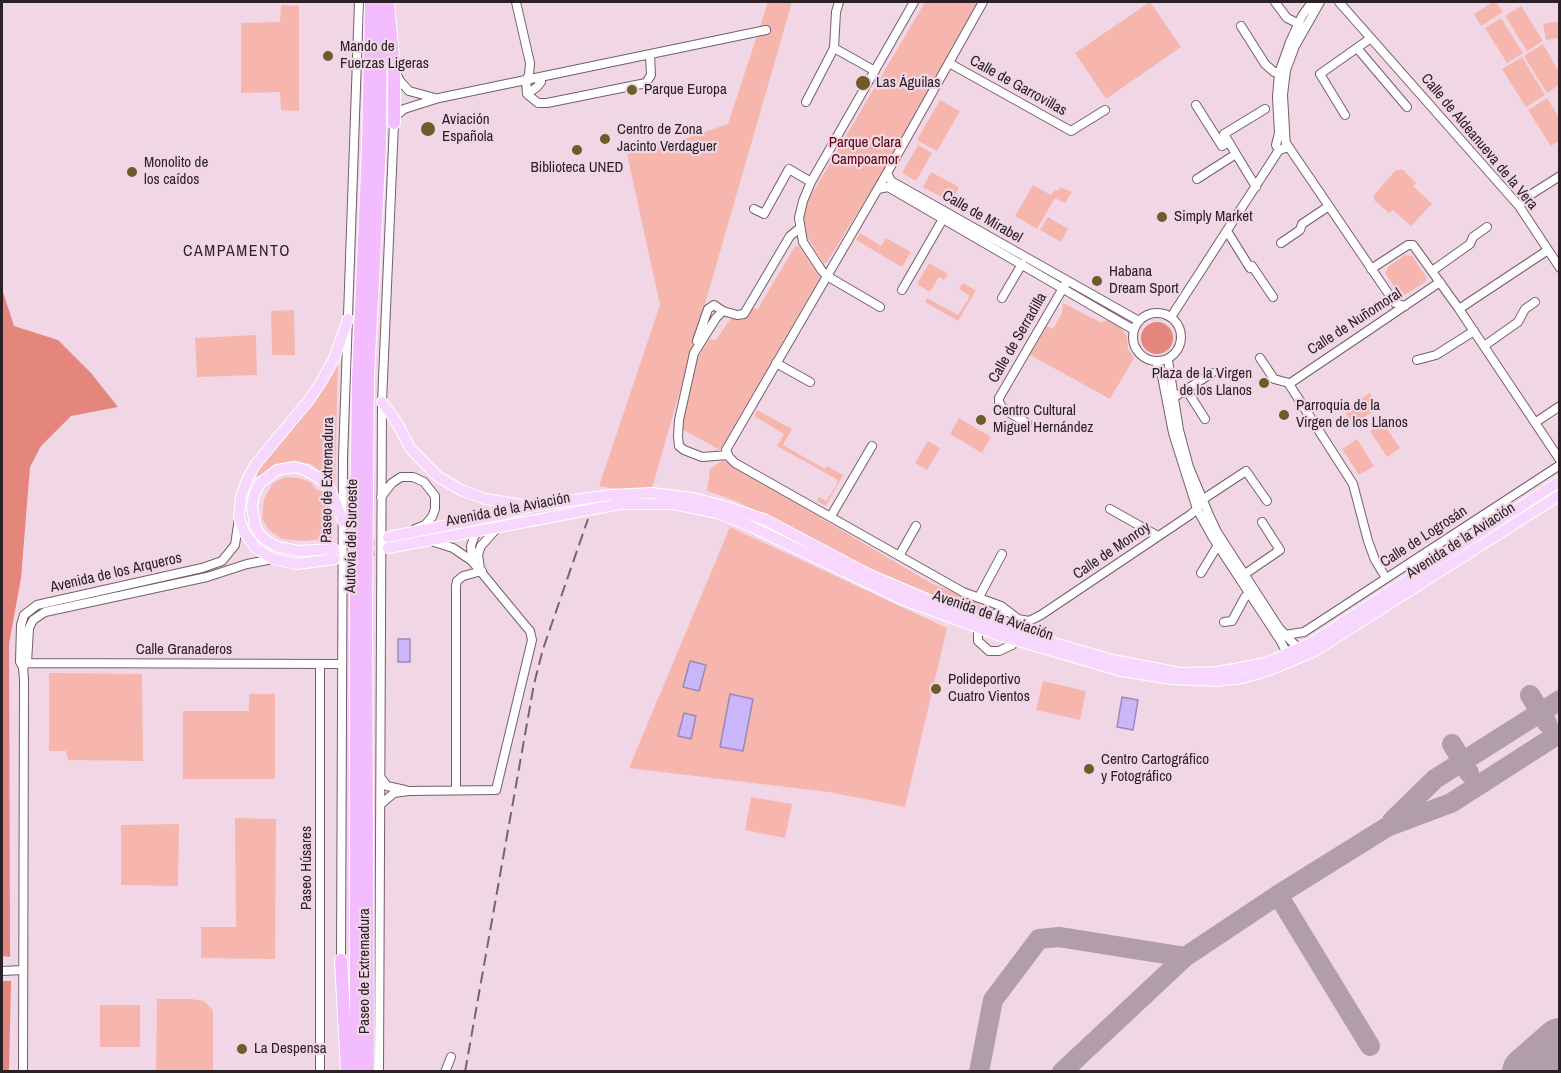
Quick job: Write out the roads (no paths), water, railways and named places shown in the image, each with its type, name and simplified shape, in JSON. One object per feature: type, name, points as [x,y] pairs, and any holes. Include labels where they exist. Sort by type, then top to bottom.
[{"type":"highway","name":"Autovía del Suroeste","points":[[356,1071],[356,528],[358,378],[368,147],[370,2]]},
{"type":"highway","name":"Autovía del Suroeste","points":[[368,1071],[366,608],[368,388],[380,145],[381,2]]},
{"type":"highway","points":[[388,2],[394,69],[393,123]]},
{"type":"highway","points":[[341,960],[347,1071]]},
{"type":"main road","points":[[343,521],[330,489],[319,478],[295,467],[277,470],[260,483],[254,495],[252,514],[255,526],[261,536],[278,547],[335,554],[297,564],[273,559],[256,548],[244,532],[239,517],[240,497],[255,465],[302,409],[321,382],[334,359],[348,319]]},
{"type":"main road","points":[[382,402],[397,423],[410,448],[437,476],[461,490],[485,499],[533,506]]},
{"type":"main road","name":"Avenida de la Aviación","points":[[982,622],[902,599],[782,540],[717,513],[673,504],[620,504],[429,541],[388,543],[406,533],[533,506],[610,495],[652,493],[693,498],[766,520],[877,578],[1018,637],[1121,671],[1172,680],[1201,682],[1243,678],[1296,651],[1342,624],[1560,481]]},
{"type":"main road","name":"Avenida de la Aviación","points":[[1018,637],[1037,639],[1113,660],[1180,673],[1218,672],[1247,668],[1266,663],[1347,631],[1560,495]]},
{"type":"street","name":"Paseo de Extremadura","points":[[341,960],[343,521],[359,2]]},
{"type":"street","points":[[516,2],[530,63],[526,80],[527,94]]},
{"type":"street","points":[[806,102],[834,48],[836,12],[839,2]]},
{"type":"street","points":[[880,307],[827,276],[806,249],[800,228],[800,210],[811,182],[914,2]]},
{"type":"street","points":[[729,457],[726,450],[729,444],[878,189],[983,2]]},
{"type":"street","points":[[1171,317],[1281,145],[1283,94],[1287,70],[1301,30],[1297,23],[1287,18],[1275,2]]},
{"type":"street","points":[[1312,2],[1297,23],[1279,73],[1281,145],[1329,206],[1392,300],[1405,306]]},
{"type":"street","points":[[1295,46],[1320,2]]},
{"type":"street","name":"Calle de Aldeanueva de la Vera","points":[[1339,2],[1519,206],[1560,268]]},
{"type":"street","points":[[1241,27],[1265,64],[1274,72],[1279,73]]},
{"type":"street","points":[[393,123],[404,109],[439,98],[766,30]]},
{"type":"street","points":[[1345,115],[1320,74],[1371,38]]},
{"type":"street","points":[[834,48],[875,71]]},
{"type":"street","points":[[1357,48],[1407,107]]},
{"type":"street","points":[[527,94],[542,104],[646,83],[651,75],[650,55]]},
{"type":"street","name":"Calle de Garrovillas","points":[[949,63],[1071,131],[1105,110]]},
{"type":"street","points":[[394,69],[400,81],[409,91],[439,98]]},
{"type":"street","points":[[527,94],[537,87],[541,82],[541,77]]},
{"type":"street","points":[[1196,105],[1222,146],[1229,142]]},
{"type":"street","points":[[1256,187],[1224,134],[1265,109]]},
{"type":"street","name":"Paseo de Extremadura","points":[[379,1071],[382,402],[393,123]]},
{"type":"street","points":[[1197,179],[1236,154]]},
{"type":"street","points":[[754,209],[764,214],[789,169],[811,182]]},
{"type":"street","name":"Calle de Mirabel","points":[[887,173],[891,181],[1065,284],[1134,330]]},
{"type":"street","points":[[1519,206],[1527,197],[1560,176]]},
{"type":"street","name":"Calle de Mirabel","points":[[878,189],[888,187],[1022,264],[1139,321]]},
{"type":"street","points":[[1281,243],[1300,230],[1302,224],[1329,206]]},
{"type":"street","name":"Calle de Mirabel","points":[[902,290],[943,219]]},
{"type":"street","points":[[1432,271],[1470,244],[1473,237],[1487,227]]},
{"type":"street","points":[[800,228],[790,236],[744,314],[738,315],[723,311],[694,353],[679,420],[679,446],[702,457],[729,457],[963,592],[1001,606],[1018,619],[1021,627],[1018,637]]},
{"type":"street","points":[[1227,231],[1250,268],[1252,266],[1273,297]]},
{"type":"street","points":[[1371,269],[1412,244],[1484,345],[1560,460]]},
{"type":"street","points":[[1459,309],[1548,250]]},
{"type":"street","name":"Calle de Mirabel","points":[[1002,297],[1022,264]]},
{"type":"street","name":"Calle de Nuñomoral","points":[[1290,385],[1440,282]]},
{"type":"street","name":"Calle de Serradilla","points":[[1028,423],[1003,409],[999,398],[1065,284]]},
{"type":"street","points":[[1484,345],[1518,322],[1525,309],[1535,302]]},
{"type":"street","points":[[1160,313],[1171,317],[1181,329],[1182,339],[1179,350],[1168,360],[1156,362],[1139,354],[1134,345],[1134,330],[1139,321],[1151,314],[1160,313]]},
{"type":"street","points":[[1417,360],[1436,355],[1474,331]]},
{"type":"street","points":[[1260,358],[1274,379],[1290,385],[1353,484],[1368,541],[1375,560],[1386,578]]},
{"type":"street","points":[[1168,360],[1170,400],[1176,443],[1197,509],[1218,545],[1296,651]]},
{"type":"street","points":[[1156,362],[1202,500],[1242,576]]},
{"type":"street","points":[[776,363],[810,382]]},
{"type":"street","points":[[1170,400],[1212,373]]},
{"type":"street","points":[[1185,389],[1205,419]]},
{"type":"street","points":[[1536,422],[1560,406]]},
{"type":"street","points":[[831,516],[872,446]]},
{"type":"street","name":"Calle de Logrosán","points":[[1285,635],[1304,632],[1560,465]]},
{"type":"street","points":[[1197,509],[1202,500],[1246,471],[1267,501]]},
{"type":"street","name":"Avenida de la Aviación","points":[[381,497],[392,483],[401,477],[413,477],[424,482],[431,489],[435,496],[432,517],[425,525],[406,533]]},
{"type":"street","points":[[1110,509],[1158,536]]},
{"type":"street","name":"Calle de Monroy","points":[[1018,619],[1029,621],[1041,615],[1197,509]]},
{"type":"street","points":[[472,561],[471,546],[477,531],[492,516]]},
{"type":"street","name":"Avenida de los Arqueros","points":[[25,665],[20,662],[21,625],[24,615],[30,609],[37,605],[202,568],[222,561],[235,545],[239,517]]},
{"type":"street","points":[[1242,576],[1281,550],[1262,522]]},
{"type":"street","points":[[481,570],[478,554],[481,546],[498,526]]},
{"type":"street","points":[[899,556],[916,526]]},
{"type":"street","points":[[381,804],[394,794],[409,791],[496,790],[532,640],[530,631],[472,561],[453,548],[429,541]]},
{"type":"street","points":[[1201,573],[1218,545]]},
{"type":"street","points":[[982,598],[1002,554]]},
{"type":"street","name":"Avenida de los Arqueros","points":[[23,1071],[25,665],[28,628],[33,620],[45,612],[207,577],[247,564],[273,559]]},
{"type":"street","points":[[456,790],[456,586],[457,580],[463,576],[481,570]]},
{"type":"street","points":[[1252,591],[1280,640],[1296,651]]},
{"type":"street","points":[[1224,622],[1232,621],[1252,591]]},
{"type":"street","name":"Calle de Monroy","points":[[982,598],[992,609],[982,622],[978,641],[989,651],[999,651],[1041,615]]},
{"type":"street","points":[[982,622],[999,612],[1009,612]]},
{"type":"street","points":[[1032,625],[1037,639]]},
{"type":"street","name":"Calle de Logrosán","points":[[1296,651],[1304,632]]},
{"type":"street","name":"Paseo Húsares","points":[[320,664],[320,1071]]},
{"type":"street","name":"Calle Granaderos","points":[[25,665],[342,664]]},
{"type":"street","points":[[381,778],[387,786],[409,791]]},
{"type":"street","points":[[2,970],[23,970]]},
{"type":"street","points":[[445,1071],[451,1057]]},
{"type":"tunnel","points":[[335,549],[388,537]]},
{"type":"tunnel","points":[[335,559],[388,548]]},
{"type":"railway","points":[[465,1072],[534,684],[543,649],[588,519]]},
{"type":"place","name":"Mando de Fuerzas Ligeras","points":[[328,56]]},
{"type":"place","name":"Las Águilas","points":[[863,83]]},
{"type":"place","name":"Parque Europa","points":[[632,90]]},
{"type":"place","name":"Aviación Española","points":[[428,129]]},
{"type":"place","name":"Centro de Zona Jacinto Verdaguer","points":[[605,139]]},
{"type":"place","name":"Biblioteca UNED","points":[[577,150]]},
{"type":"place","name":"Monolito de los caídos","points":[[132,172]]},
{"type":"place","name":"Simply Market","points":[[1162,217]]},
{"type":"place","name":"Habana Dream Sport","points":[[1097,281]]},
{"type":"place","name":"Plaza de la Virgen de los Llanos","points":[[1264,383]]},
{"type":"place","name":"Parroquia de la Virgen de los Llanos","points":[[1284,415]]},
{"type":"place","name":"Centro Cultural Miguel Hernández","points":[[981,420]]},
{"type":"place","name":"Polideportivo Cuatro Vientos","points":[[936,689]]},
{"type":"place","name":"Centro Cartográfico y Fotográfico","points":[[1089,769]]},
{"type":"place","name":"La Despensa","points":[[242,1049]]},
{"type":"district","name":"CAMPAMENTO","points":[[237,252]]},
{"type":"park label","name":"Parque Clara Campoamor","points":[[865,152]]}]
